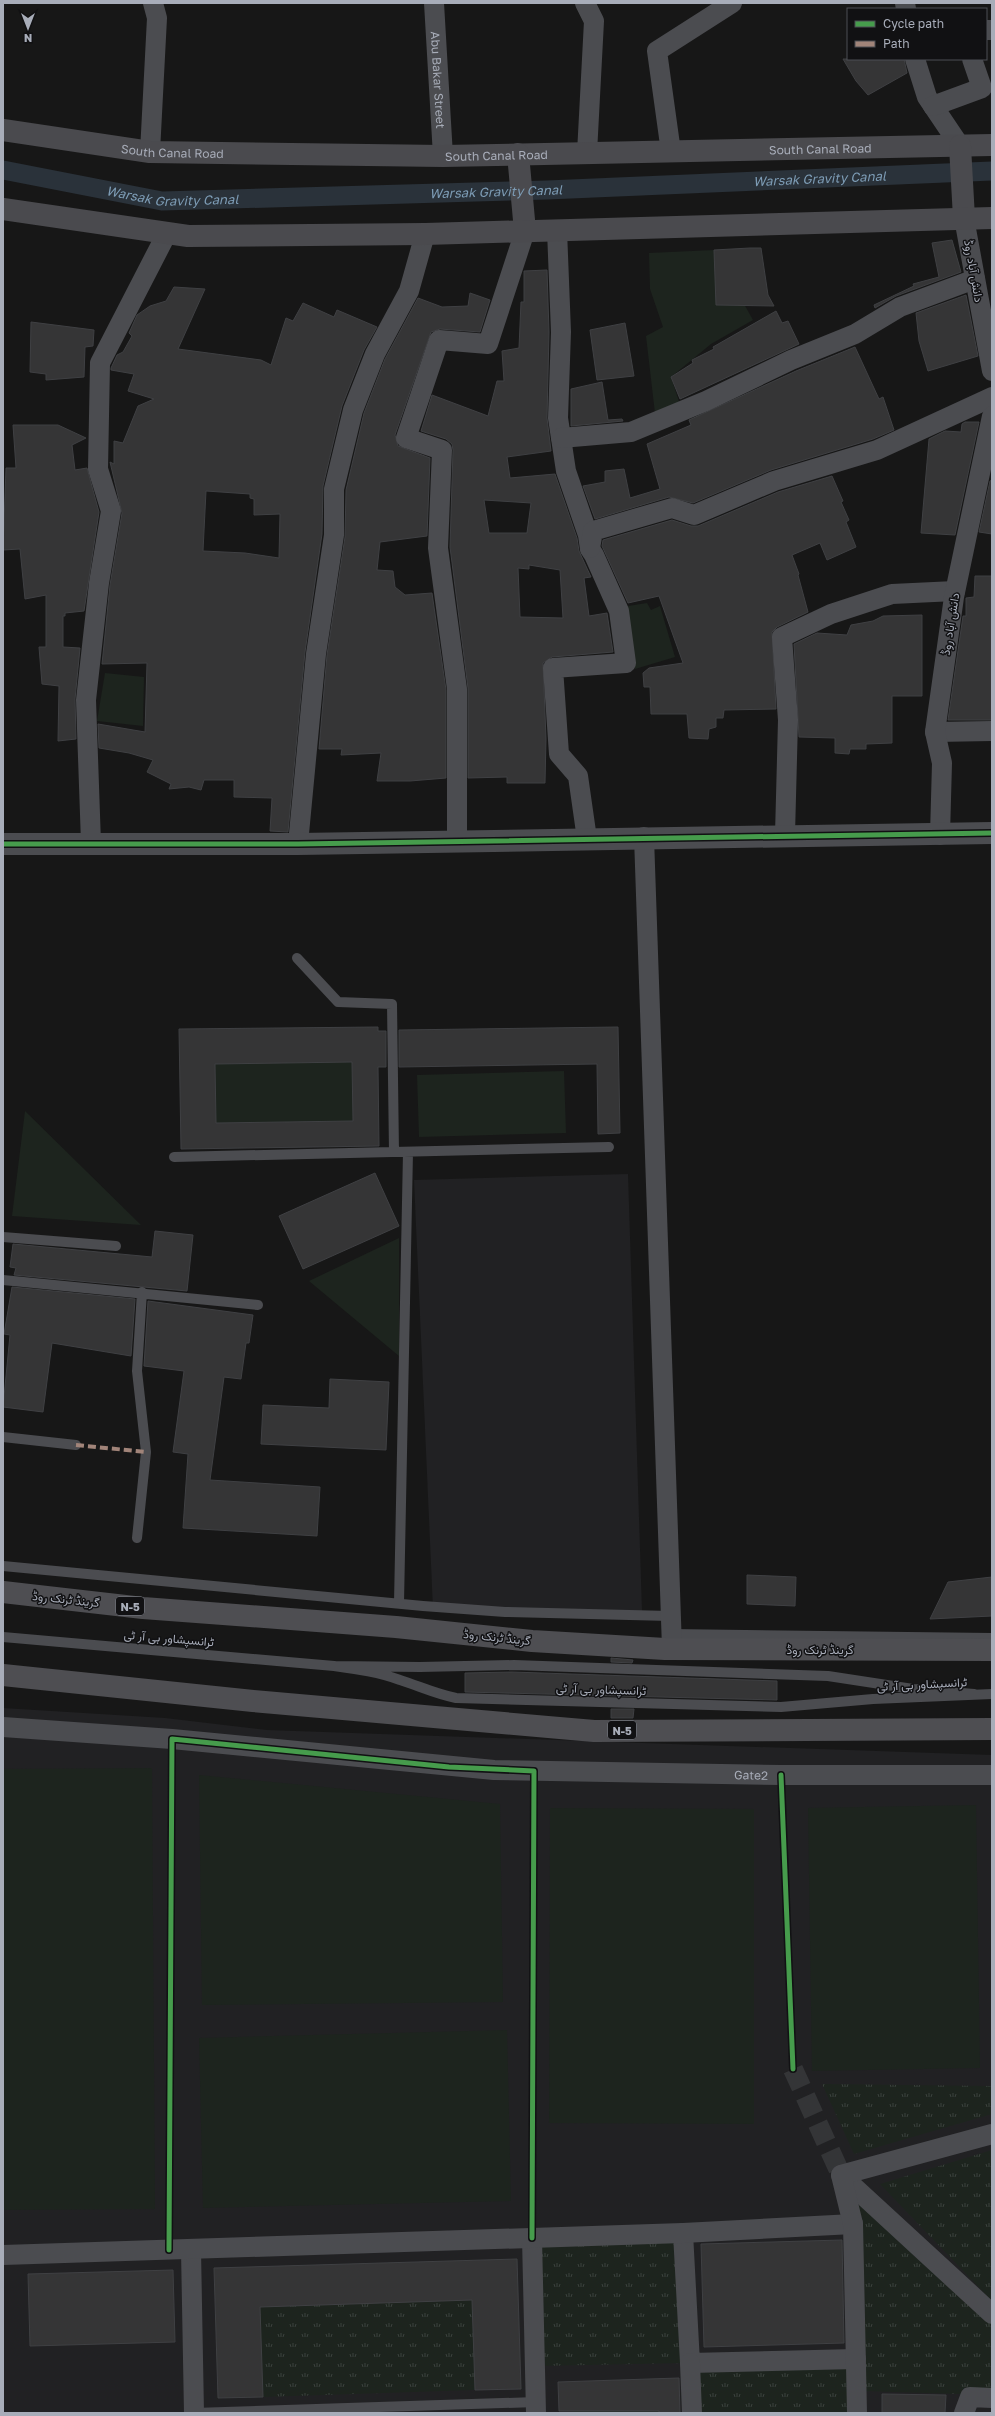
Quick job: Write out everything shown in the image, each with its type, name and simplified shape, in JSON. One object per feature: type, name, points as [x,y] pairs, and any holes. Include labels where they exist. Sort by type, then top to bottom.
[{"type":"highway","name":"گرینڈ ٹرنک روڈ","points":[[3,1592],[143,1608],[396,1627],[532,1641],[665,1649],[671,1633],[992,1650]]},
{"type":"highway","name":"N-5","points":[[3,1675],[253,1701],[594,1730],[992,1729]]},
{"type":"main road","name":"South Canal Road","points":[[3,130],[150,152],[443,156],[992,145]]},
{"type":"main road","points":[[960,146],[964,218]]},
{"type":"main road","points":[[518,154],[525,231]]},
{"type":"main road","points":[[3,209],[188,236],[426,234],[992,218]]},
{"type":"street","points":[[150,152],[157,18],[153,3]]},
{"type":"street","name":"Abu Bakar Street","points":[[434,3],[443,156]]},
{"type":"street","points":[[585,3],[594,21],[587,153]]},
{"type":"street","points":[[671,152],[656,51],[732,3]]},
{"type":"street","points":[[915,60],[927,97],[960,146]]},
{"type":"street","points":[[933,106],[982,88],[972,60]]},
{"type":"street","name":"دانش آباد روڈ","points":[[964,218],[992,371]]},
{"type":"street","points":[[557,230],[561,332],[558,418],[566,471],[588,535],[590,549],[594,554],[619,610],[626,663],[552,668],[559,754],[578,776],[587,839]]},
{"type":"street","points":[[457,842],[457,689],[438,548],[442,450],[406,438],[439,340],[488,344],[525,231]]},
{"type":"street","points":[[92,843],[86,700],[99,583],[112,511],[98,469],[100,363],[167,233]]},
{"type":"street","points":[[298,844],[316,654],[334,534],[334,489],[353,410],[375,354],[409,291],[426,234]]},
{"type":"street","points":[[561,438],[631,432],[855,334],[900,307],[975,279]]},
{"type":"street","points":[[590,549],[593,531],[672,508],[694,515],[774,481],[877,450],[992,397]]},
{"type":"street","name":"دانش آباد روڈ","points":[[940,835],[942,763],[935,732],[955,591],[983,499],[992,416]]},
{"type":"street","points":[[785,835],[788,720],[782,637],[832,614],[892,594],[955,591]]},
{"type":"street","points":[[935,732],[992,731]]},
{"type":"street","points":[[3,844],[298,844],[457,842],[644,837],[940,835],[992,833]]},
{"type":"street","points":[[644,837],[671,1633]]},
{"type":"street","name":"Gate2","points":[[3,1727],[172,1738],[449,1767],[534,1771],[781,1775],[992,1775]]},
{"type":"street","points":[[841,2175],[992,2134]]},
{"type":"street","points":[[841,2175],[853,2224],[857,2413]]},
{"type":"street","points":[[841,2175],[992,2314]]},
{"type":"street","points":[[3,2255],[683,2233],[853,2224]]},
{"type":"street","points":[[683,2233],[692,2413]]},
{"type":"street","points":[[532,2238],[536,2407]]},
{"type":"street","points":[[191,2250],[194,2413]]},
{"type":"street","points":[[690,2363],[856,2359]]},
{"type":"street","points":[[967,2405],[992,2398]]},
{"type":"lane","points":[[297,958],[338,1002],[392,1004],[394,1152]]},
{"type":"lane","points":[[174,1157],[609,1147]]},
{"type":"lane","points":[[399,1603],[408,1152]]},
{"type":"lane","points":[[3,1237],[116,1246]]},
{"type":"lane","points":[[3,1280],[142,1292],[258,1305]]},
{"type":"lane","points":[[137,1538],[146,1452],[137,1371],[142,1292]]},
{"type":"lane","points":[[3,1437],[76,1445]]},
{"type":"lane","points":[[3,1566],[505,1612],[671,1633],[992,1638]]},
{"type":"lane","name":"ٹرانسپشاور بی آر ٹی","points":[[3,1637],[334,1666],[373,1672],[400,1680],[433,1693],[456,1698],[780,1708],[880,1699],[974,1694]]},
{"type":"lane","name":"ٹرانسپشاور بی آر ٹی","points":[[334,1666],[420,1667],[514,1665],[828,1676],[913,1689],[974,1694]]},
{"type":"lane","points":[[974,1694],[992,1694]]},
{"type":"lane","points":[[194,2413],[536,2407]]},
{"type":"shaded area","points":[[628,1174],[642,1611],[433,1609],[414,1180]]},
{"type":"shaded area","points":[[3,1708],[165,1718],[267,1730],[992,1755],[992,2413],[3,2413]]},
{"type":"green space","points":[[714,250],[753,320],[711,344],[671,377],[683,414],[656,422],[646,336],[663,327],[650,289],[649,253]]},
{"type":"green space","points":[[647,603],[651,610],[660,606],[675,657],[635,669],[622,607]]},
{"type":"green space","points":[[105,673],[144,677],[143,726],[97,721]]},
{"type":"green space","points":[[352,1062],[353,1121],[216,1123],[215,1064]]},
{"type":"green space","points":[[564,1071],[566,1133],[419,1137],[417,1075]]},
{"type":"green space","points":[[25,1111],[141,1225],[12,1216]]},
{"type":"green space","points":[[399,1238],[399,1356],[309,1281]]},
{"type":"green space","points":[[152,1768],[155,2209],[3,2210],[3,1769]]},
{"type":"green space","points":[[199,1775],[500,1804],[503,2002],[202,2005]]},
{"type":"green space","points":[[976,1805],[980,2068],[812,2071],[808,1808]]},
{"type":"green space","points":[[550,1808],[754,1809],[754,2124],[549,2123]]},
{"type":"green space","points":[[507,2030],[511,2201],[203,2208],[199,2038]]},
{"type":"green space","points":[[822,2084],[992,2086],[992,2114],[854,2154]]},
{"type":"green space","points":[[992,2150],[992,2301],[880,2184]]},
{"type":"green space","points":[[857,2188],[992,2313],[992,2395],[862,2391]]},
{"type":"green space","points":[[683,2233],[690,2363],[535,2366],[532,2238]]},
{"type":"green space","points":[[472,2300],[475,2390],[263,2397],[260,2307]]},
{"type":"green space","points":[[860,2360],[862,2413],[693,2413],[690,2363]]},
{"type":"green space","points":[[573,2411],[659,2411],[659,2413],[573,2413]]},
{"type":"building","points":[[843,59],[904,60],[907,73],[868,95],[856,81]]},
{"type":"building","points":[[952,240],[961,272],[896,296],[875,308],[874,305],[914,286],[913,284],[939,277],[932,243]]},
{"type":"building","points":[[761,248],[768,295],[774,306],[716,305],[714,250]]},
{"type":"building","points":[[547,270],[549,332],[547,418],[551,451],[507,457],[510,478],[555,474],[577,538],[579,551],[591,577],[584,578],[589,616],[607,613],[613,652],[552,657],[543,663],[546,739],[545,783],[507,783],[507,777],[468,778],[468,688],[450,547],[453,450],[452,444],[446,439],[421,431],[432,395],[488,416],[497,381],[504,381],[502,351],[519,348],[521,302],[524,302],[524,271]],"holes":[[[484,500],[531,503],[527,533],[489,533]],[[529,565],[560,570],[563,618],[520,617],[518,568],[529,569]]]},
{"type":"building","points":[[174,287],[205,289],[178,349],[261,360],[271,365],[286,318],[293,321],[303,303],[334,317],[337,310],[377,327],[364,350],[342,406],[323,486],[322,534],[305,652],[288,832],[270,831],[272,798],[234,797],[234,780],[204,780],[201,790],[189,787],[169,789],[171,784],[147,772],[153,760],[129,753],[99,748],[98,724],[145,732],[147,663],[102,664],[110,585],[122,513],[110,462],[114,464],[114,441],[123,443],[138,406],[154,399],[128,391],[134,374],[111,370],[111,368],[117,355],[123,352],[132,336],[129,333],[137,315],[150,306],[166,301]],"holes":[[[206,491],[250,494],[250,498],[254,499],[254,515],[280,514],[279,558],[245,553],[203,551]]]},
{"type":"building","points":[[470,293],[490,300],[480,332],[440,329],[431,332],[395,435],[398,446],[430,458],[427,536],[380,542],[377,570],[393,571],[395,587],[405,595],[432,593],[446,690],[446,778],[410,781],[377,781],[381,753],[341,755],[342,749],[319,749],[327,655],[345,537],[346,490],[364,413],[385,359],[418,298],[442,307],[468,306]]},
{"type":"building","points":[[966,295],[978,356],[928,371],[919,341],[916,313]]},
{"type":"building","points":[[776,311],[782,323],[788,321],[799,344],[680,399],[671,377],[693,363],[692,360],[714,349],[713,347]]},
{"type":"building","points":[[31,322],[94,330],[93,346],[85,347],[84,377],[46,380],[46,374],[30,372]]},
{"type":"building","points":[[625,323],[634,376],[597,380],[590,330]]},
{"type":"building","points":[[855,347],[879,399],[883,397],[894,430],[873,439],[771,470],[693,503],[669,497],[595,519],[583,486],[605,482],[605,471],[624,469],[630,498],[660,489],[647,444],[691,425],[689,420],[796,371]]},
{"type":"building","points":[[602,382],[608,420],[622,419],[623,421],[571,426],[571,389]]},
{"type":"building","points":[[965,422],[979,422],[955,535],[921,533],[929,439],[945,431],[961,432],[962,424]]},
{"type":"building","points":[[13,425],[58,425],[86,438],[72,445],[75,470],[87,468],[99,512],[84,611],[65,613],[65,616],[63,616],[63,647],[80,648],[75,699],[76,739],[58,741],[59,686],[42,684],[39,647],[46,647],[46,595],[25,599],[20,549],[3,550],[6,468],[16,468]]},
{"type":"building","points":[[832,476],[843,501],[841,502],[849,520],[846,522],[856,547],[827,560],[820,543],[792,555],[799,574],[798,575],[808,612],[777,627],[772,632],[776,709],[724,710],[723,718],[716,718],[716,727],[709,729],[708,739],[689,738],[687,714],[651,714],[650,687],[644,687],[643,673],[649,668],[683,663],[659,596],[628,603],[602,546],[603,540],[672,520],[691,526],[698,526],[778,492]]},
{"type":"building","points":[[992,480],[992,534],[979,532],[990,481]]},
{"type":"building","points":[[975,576],[992,576],[992,720],[948,720],[963,616],[966,616],[966,598],[974,597]]},
{"type":"building","points":[[922,615],[922,696],[892,696],[892,743],[866,744],[866,749],[850,749],[849,754],[835,753],[835,738],[799,737],[794,644],[817,633],[847,635],[851,625],[873,621],[883,616]]},
{"type":"building","points":[[378,1027],[378,1031],[386,1031],[386,1067],[378,1067],[379,1146],[181,1149],[179,1029]],"holes":[[[352,1062],[353,1121],[216,1123],[215,1064]]]},
{"type":"building","points":[[618,1027],[620,1133],[598,1134],[597,1064],[399,1067],[399,1030]]},
{"type":"building","points":[[375,1173],[399,1226],[303,1269],[279,1216]]},
{"type":"building","points":[[155,1231],[193,1235],[187,1291],[14,1275],[16,1268],[10,1267],[13,1244],[152,1257]]},
{"type":"building","points":[[12,1287],[135,1299],[131,1356],[52,1343],[43,1412],[3,1407],[10,1335],[4,1334]]},
{"type":"building","points":[[148,1301],[253,1315],[249,1343],[246,1343],[241,1379],[224,1377],[210,1480],[320,1487],[317,1536],[183,1528],[188,1454],[173,1452],[184,1371],[144,1366]]},
{"type":"building","points":[[330,1379],[389,1382],[386,1450],[261,1444],[263,1405],[329,1408]]},
{"type":"building","points":[[747,1575],[796,1577],[795,1606],[747,1604]]},
{"type":"building","points":[[992,1577],[992,1616],[930,1619],[948,1582]]},
{"type":"building","points":[[611,1658],[633,1660],[632,1663],[611,1662]]},
{"type":"building","points":[[512,1672],[777,1681],[777,1700],[465,1692],[465,1673]]},
{"type":"building","points":[[611,1709],[634,1709],[633,1718],[611,1718]]},
{"type":"building","points":[[842,2240],[844,2343],[704,2347],[701,2244]]},
{"type":"building","points":[[517,2259],[521,2389],[475,2390],[472,2300],[260,2307],[263,2397],[218,2398],[214,2268]]},
{"type":"building","points":[[173,2270],[175,2342],[30,2346],[28,2274]]},
{"type":"building","points":[[679,2378],[680,2413],[659,2413],[659,2411],[559,2411],[558,2382]]},
{"type":"building","points":[[882,2394],[946,2395],[945,2413],[882,2413]]},
{"type":"waterway","name":"Warsak Gravity Canal","points":[[3,170],[162,201],[547,190],[992,171]]},
{"type":"tunnel","points":[[793,2069],[841,2175]]},
{"type":"marked path","points":[[76,1445],[146,1452]]},
{"type":"cycle path","points":[[3,844],[298,844],[992,833]]},
{"type":"cycle path","points":[[169,2250],[172,1739],[449,1767],[534,1771],[532,2238]]},
{"type":"cycle path","points":[[781,1775],[793,2069]]}]
